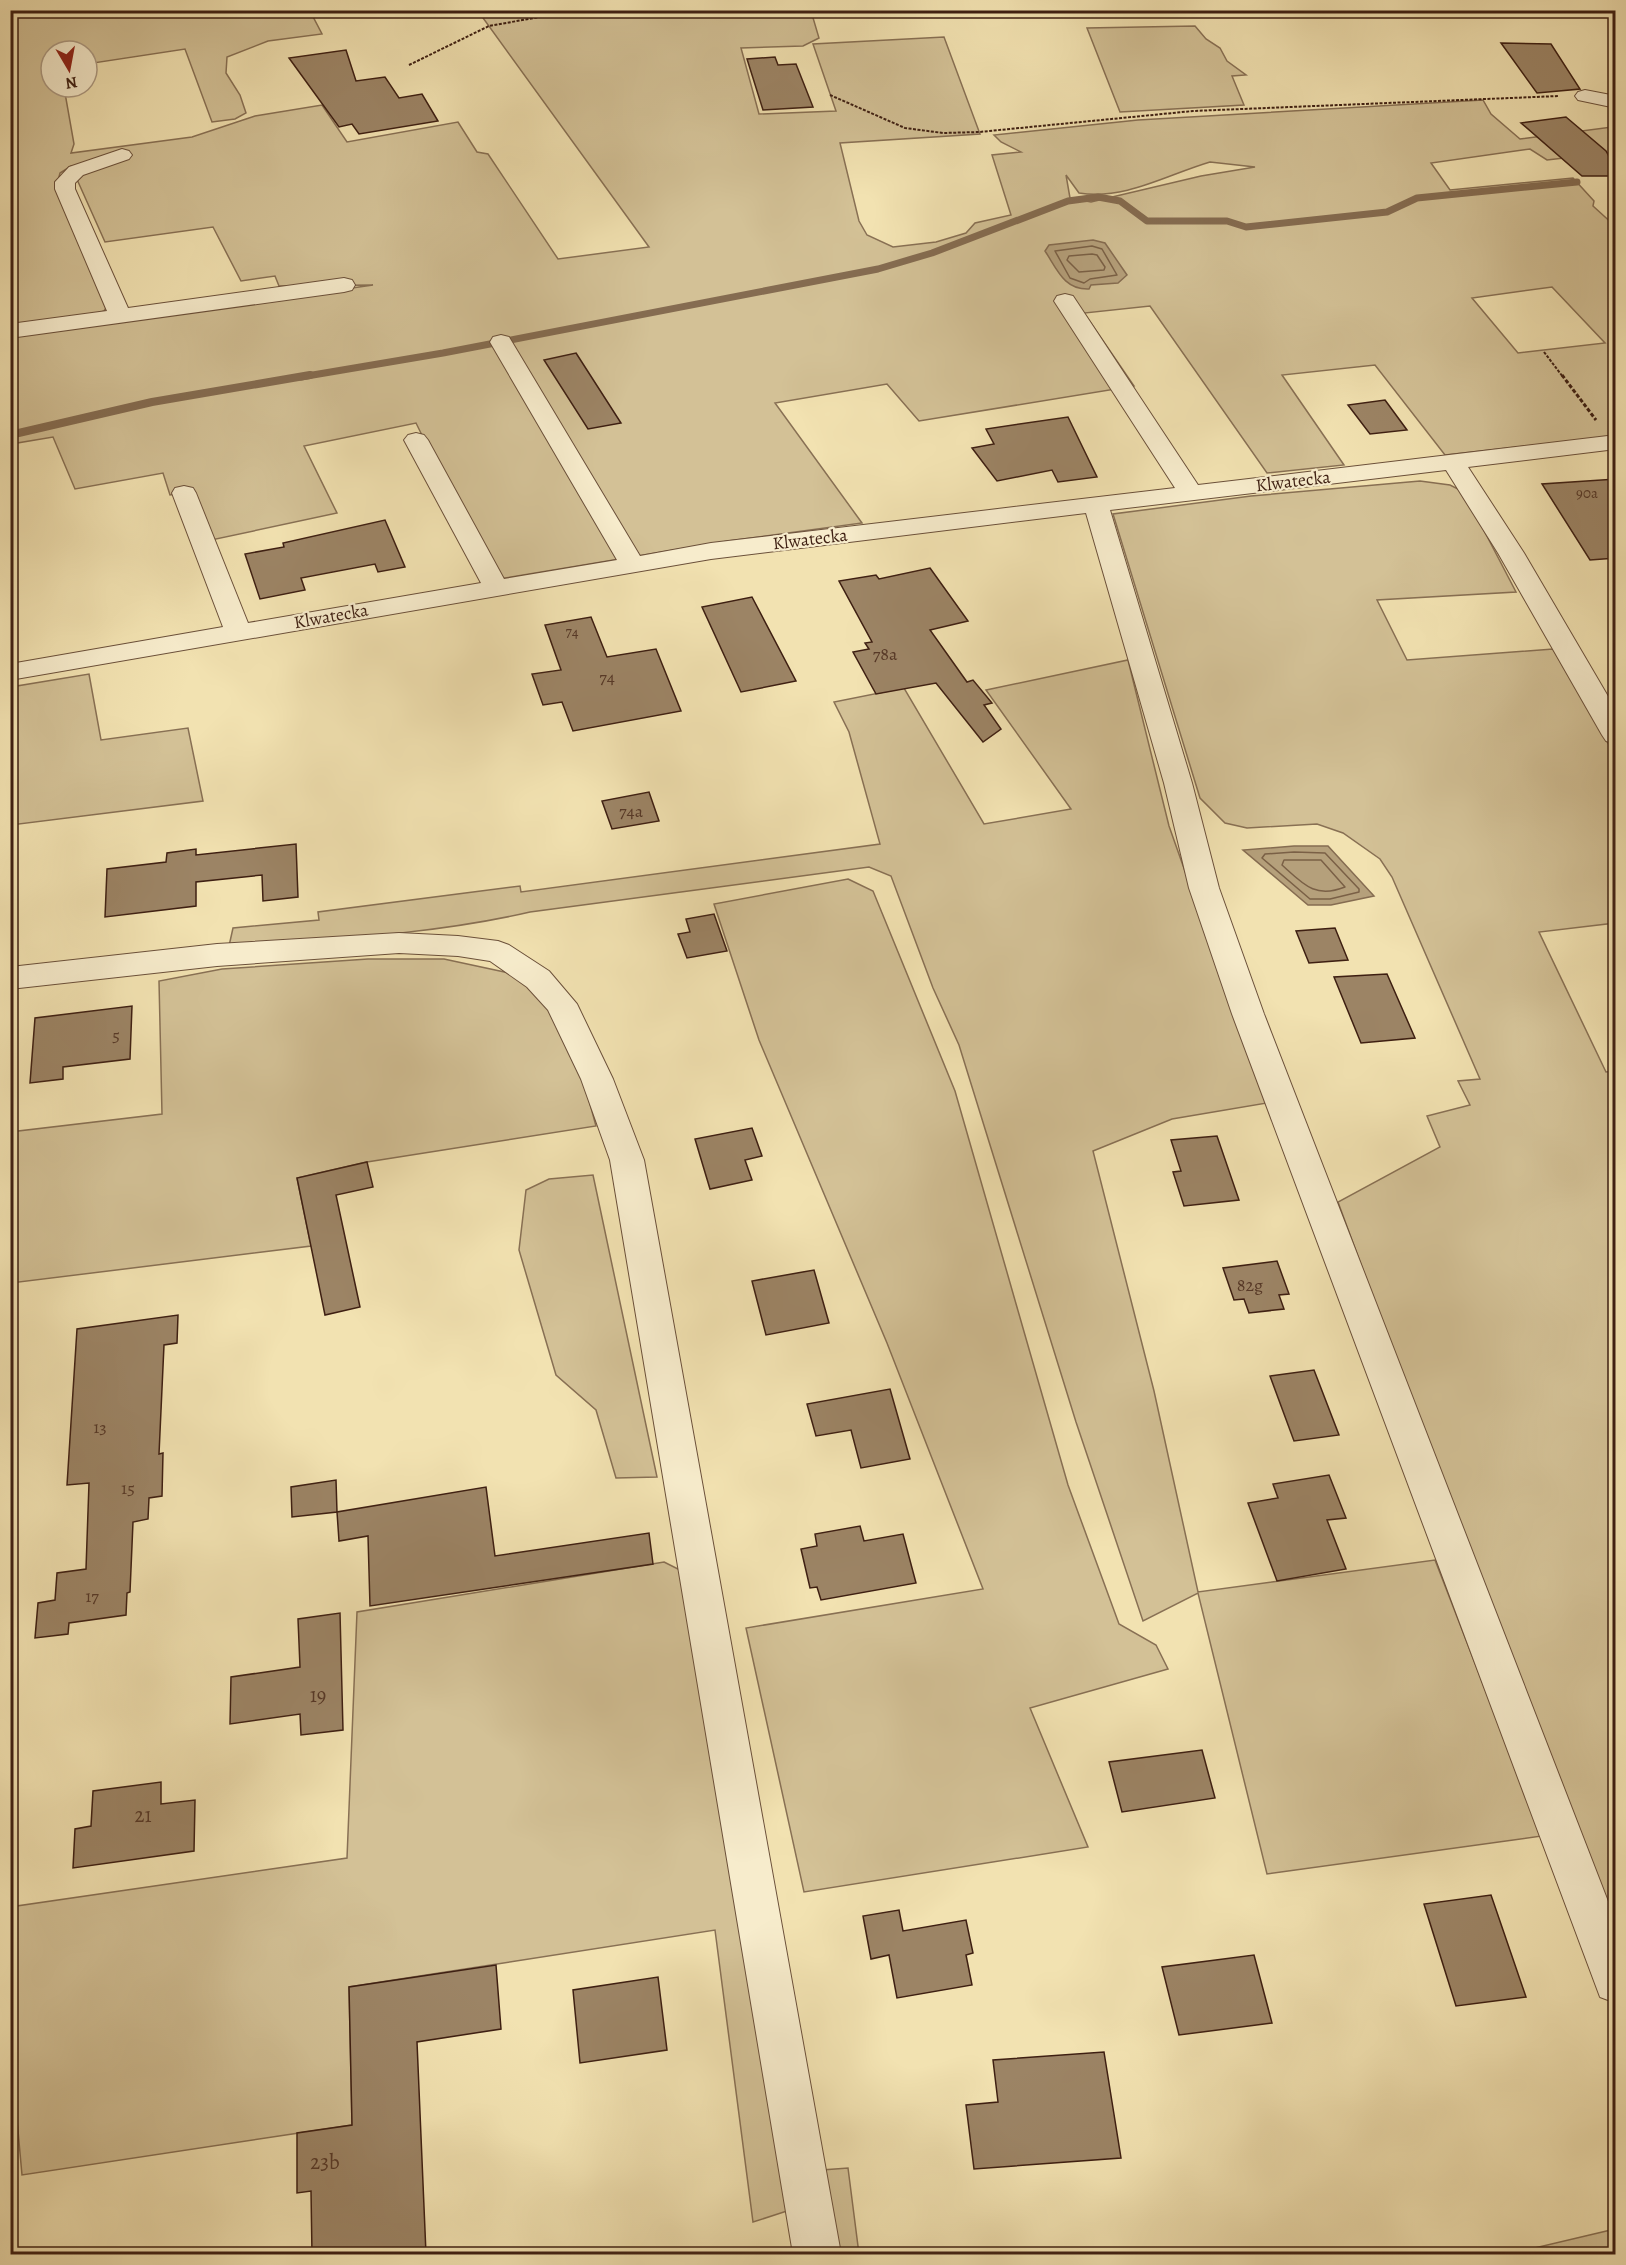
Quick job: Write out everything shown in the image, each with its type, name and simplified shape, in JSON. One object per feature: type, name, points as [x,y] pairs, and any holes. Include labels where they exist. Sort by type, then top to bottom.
[{"type":"street","points":[[1585,96],[1616,102]]},
{"type":"street","points":[[120,316],[64,189],[65,182],[76,171],[122,155]]},
{"type":"street","points":[[10,332],[344,285]]},
{"type":"street","points":[[1065,301],[1191,493]]},
{"type":"street","points":[[501,342],[632,564]]},
{"type":"street","points":[[416,440],[496,587]]},
{"type":"street","name":"Klwatecka","points":[[10,672],[711,550],[1615,442]]},
{"type":"street","points":[[1453,462],[1511,553],[1616,735]]},
{"type":"street","points":[[184,493],[238,632]]},
{"type":"street","points":[[1096,504],[1178,783],[1204,888],[1248,1014],[1616,1981]]},
{"type":"street","points":[[10,978],[217,955],[399,943],[446,945],[498,952],[538,979],[561,1004],[597,1079],[627,1160],[817,2254]]},
{"type":"path","points":[[409,65],[489,26],[579,10]]},
{"type":"path","points":[[830,95],[905,128],[943,132],[1040,126],[1182,112],[1489,98],[1585,96]]},
{"type":"path","points":[[1544,352],[1615,442]]},
{"type":"shaded area","points":[[11,11],[310,11],[322,34],[268,41],[227,57],[226,73],[240,95],[246,113],[235,119],[212,122],[185,49],[99,62],[99,39],[39,39],[39,99],[66,99],[74,144],[71,153],[192,137],[255,116],[322,105],[347,142],[458,122],[477,152],[488,154],[558,259],[649,247],[478,11],[811,11],[819,38],[803,46],[741,48],[759,114],[836,111],[813,44],[944,37],[980,134],[840,143],[859,221],[867,235],[893,247],[936,242],[966,233],[975,223],[1011,215],[992,155],[1021,152],[1001,142],[994,135],[1138,120],[1483,100],[1491,114],[1520,139],[1612,127],[1615,130],[1615,152],[1547,160],[1530,149],[1431,163],[1450,190],[1573,178],[1594,201],[1593,206],[1615,226],[1615,436],[1445,455],[1375,365],[1282,375],[1344,465],[1267,473],[1150,306],[1084,313],[1134,386],[919,421],[887,384],[775,403],[862,523],[728,541],[493,580],[416,423],[304,446],[337,513],[202,542],[184,493],[170,495],[163,473],[75,489],[53,437],[11,444],[10,337],[373,285],[279,286],[275,276],[241,281],[213,227],[105,242],[71,166],[60,173],[57,185],[108,305],[104,311],[92,315],[11,327]],"holes":[[[1210,162],[1255,167],[1201,176],[1091,202],[1070,198],[1066,175],[1079,193],[1096,194],[1130,190]],[[1552,287],[1605,343],[1518,353],[1472,298]]]},
{"type":"shaded area","points":[[1195,26],[1206,39],[1220,48],[1227,61],[1246,75],[1232,76],[1244,105],[1120,112],[1087,28]]},
{"type":"shaded area","points":[[1420,481],[1450,485],[1464,492],[1516,592],[1377,600],[1407,660],[1553,649],[1615,755],[1615,923],[1539,932],[1606,1072],[1615,1071],[1615,1948],[1579,1858],[1338,1202],[1440,1147],[1427,1116],[1470,1105],[1458,1081],[1480,1079],[1392,877],[1380,859],[1343,833],[1317,824],[1247,828],[1225,823],[1200,798],[1113,514],[1251,496]]},
{"type":"shaded area","points":[[1128,660],[1169,826],[1267,1103],[1172,1119],[1093,1151],[1154,1391],[1198,1592],[1435,1560],[1542,1836],[1267,1874],[1198,1593],[1143,1621],[1076,1422],[959,1045],[933,988],[891,876],[869,867],[530,912],[418,931],[229,946],[233,928],[319,920],[318,912],[520,886],[521,892],[880,844],[849,732],[834,702],[904,688],[984,824],[1071,809],[986,690]]},
{"type":"shaded area","points":[[89,674],[101,740],[188,728],[203,801],[11,825],[11,687]]},
{"type":"shaded area","points":[[848,879],[873,891],[955,1091],[1068,1485],[1119,1624],[1156,1645],[1168,1669],[1030,1708],[1088,1847],[804,1892],[746,1628],[983,1589],[887,1343],[759,1040],[714,904]]},
{"type":"shaded area","points":[[368,959],[444,959],[509,973],[547,1001],[575,1049],[596,1126],[367,1162],[297,1178],[311,1246],[11,1283],[10,1132],[162,1114],[159,981],[222,969]]},
{"type":"shaded area","points":[[593,1175],[657,1477],[616,1478],[596,1410],[556,1375],[519,1250],[526,1190],[549,1179]]},
{"type":"shaded area","points":[[664,1562],[684,1572],[787,2211],[753,2222],[715,1930],[349,1987],[352,2125],[22,2175],[10,2042],[10,1907],[347,1858],[357,1612]]},
{"type":"shaded area","points":[[848,2168],[859,2254],[837,2254],[822,2170]]},
{"type":"shaded area","points":[[1615,2229],[1615,2254],[1509,2254]]},
{"type":"water","points":[[1093,240],[1105,243],[1127,275],[1118,283],[1091,285],[1089,289],[1073,286],[1062,277],[1045,251],[1049,245]]},
{"type":"water","points":[[1328,846],[1374,896],[1331,905],[1308,905],[1243,850]]},
{"type":"building","points":[[1501,43],[1551,44],[1580,89],[1537,93]]},
{"type":"building","points":[[346,50],[356,81],[385,77],[399,98],[422,94],[438,121],[359,134],[352,124],[339,127],[289,58]]},
{"type":"building","points":[[775,57],[778,65],[796,64],[813,107],[763,110],[747,59]]},
{"type":"building","points":[[1566,117],[1606,151],[1616,169],[1616,176],[1582,176],[1521,123]]},
{"type":"building","points":[[576,353],[621,423],[588,429],[544,360]]},
{"type":"building","points":[[1385,400],[1407,430],[1370,434],[1348,405]]},
{"type":"building","points":[[1068,417],[1097,477],[1058,482],[1052,470],[997,481],[972,448],[994,444],[986,429]]},
{"type":"building","points":[[1616,479],[1616,558],[1590,560],[1542,484]]},
{"type":"building","points":[[385,520],[405,567],[378,572],[375,564],[301,578],[305,590],[260,599],[245,554],[284,547],[283,543]]},
{"type":"building","points":[[930,568],[968,621],[930,630],[967,682],[973,680],[992,703],[984,705],[1001,729],[983,742],[936,683],[876,694],[853,652],[869,649],[865,643],[872,642],[839,581],[876,575],[879,579]]},
{"type":"building","points":[[752,597],[796,681],[741,692],[702,607]]},
{"type":"building","points":[[591,617],[607,657],[656,649],[681,711],[573,731],[562,702],[543,705],[532,674],[561,670],[545,625]]},
{"type":"building","points":[[649,792],[659,821],[612,829],[602,801]]},
{"type":"building","points":[[296,844],[298,897],[263,901],[262,875],[196,882],[196,906],[105,917],[107,869],[166,862],[167,853],[196,849],[196,855]]},
{"type":"building","points":[[714,914],[727,951],[687,958],[678,934],[690,932],[686,919]]},
{"type":"building","points":[[1335,928],[1348,960],[1309,963],[1296,931]]},
{"type":"building","points":[[1387,974],[1415,1038],[1361,1043],[1334,977]]},
{"type":"building","points":[[132,1006],[130,1059],[63,1067],[63,1079],[30,1083],[35,1018]]},
{"type":"building","points":[[752,1128],[762,1156],[745,1160],[752,1180],[710,1189],[695,1139]]},
{"type":"building","points":[[1217,1136],[1239,1200],[1184,1206],[1173,1172],[1181,1171],[1171,1140]]},
{"type":"building","points":[[367,1162],[373,1187],[336,1195],[360,1307],[325,1315],[297,1178]]},
{"type":"building","points":[[1277,1261],[1289,1294],[1279,1295],[1284,1309],[1249,1313],[1244,1299],[1234,1300],[1223,1268]]},
{"type":"building","points":[[814,1270],[829,1323],[766,1335],[752,1281]]},
{"type":"building","points":[[178,1315],[177,1343],[164,1345],[159,1454],[163,1453],[162,1496],[149,1498],[148,1519],[133,1522],[130,1592],[127,1593],[126,1615],[69,1623],[68,1634],[35,1638],[38,1603],[55,1600],[57,1573],[86,1569],[89,1483],[67,1485],[77,1329]]},
{"type":"building","points":[[1314,1370],[1339,1435],[1294,1441],[1270,1376]]},
{"type":"building","points":[[890,1389],[910,1459],[861,1468],[851,1430],[816,1436],[807,1404]]},
{"type":"building","points":[[1329,1475],[1346,1518],[1327,1520],[1346,1569],[1277,1581],[1248,1503],[1278,1498],[1273,1484]]},
{"type":"building","points":[[336,1480],[337,1512],[292,1517],[291,1487]]},
{"type":"building","points":[[486,1487],[495,1556],[649,1533],[653,1564],[370,1606],[368,1536],[339,1541],[337,1512]]},
{"type":"building","points":[[860,1526],[864,1541],[903,1534],[916,1583],[821,1600],[817,1587],[810,1588],[801,1549],[817,1546],[815,1534]]},
{"type":"building","points":[[340,1613],[343,1730],[301,1735],[300,1714],[230,1724],[231,1677],[300,1667],[298,1619]]},
{"type":"building","points":[[1202,1750],[1215,1798],[1122,1812],[1109,1762]]},
{"type":"building","points":[[161,1782],[161,1804],[195,1800],[194,1851],[73,1868],[75,1829],[91,1826],[93,1791]]},
{"type":"building","points":[[1491,1895],[1526,1997],[1456,2006],[1424,1904]]},
{"type":"building","points":[[899,1910],[903,1931],[966,1920],[973,1953],[966,1955],[972,1985],[897,1998],[889,1955],[871,1959],[863,1916]]},
{"type":"building","points":[[1254,1955],[1272,2023],[1179,2035],[1162,1967]]},
{"type":"building","points":[[496,1965],[501,2029],[417,2042],[426,2254],[312,2254],[311,2191],[297,2193],[297,2133],[352,2125],[349,1987]]},
{"type":"building","points":[[658,1977],[667,2050],[580,2063],[573,1990]]},
{"type":"building","points":[[1104,2052],[1121,2158],[974,2169],[966,2105],[998,2102],[993,2060]]},
{"type":"waterway","points":[[301,377],[443,353],[878,269],[932,253],[1068,201],[1098,197],[1120,201],[1147,221],[1227,221],[1246,227],[1387,212],[1417,198],[1577,182]]},
{"type":"waterway","points":[[10,435],[152,402],[310,375]]}]
